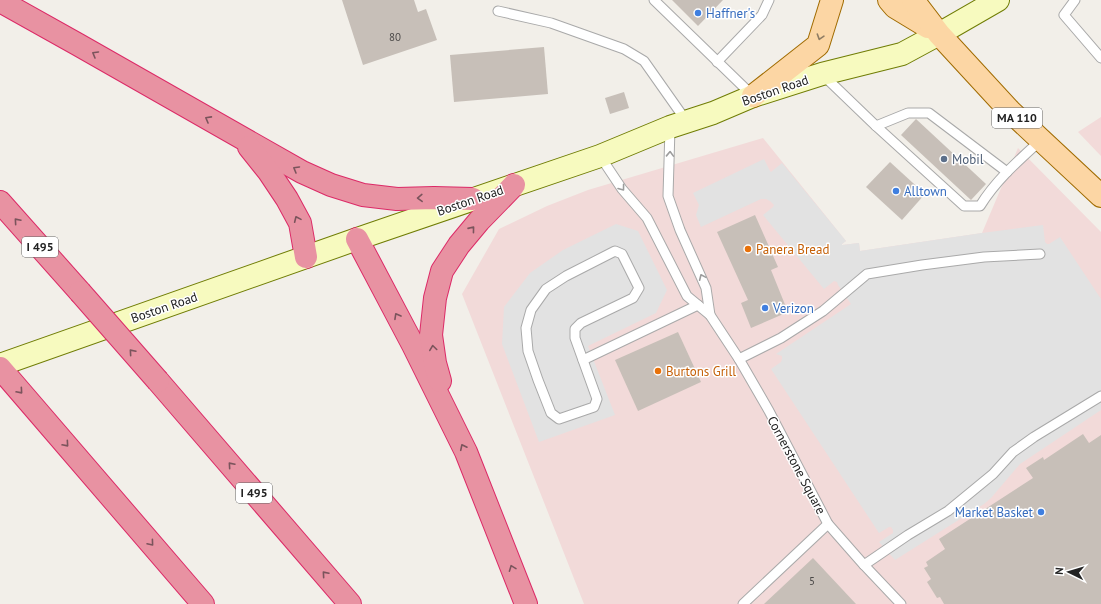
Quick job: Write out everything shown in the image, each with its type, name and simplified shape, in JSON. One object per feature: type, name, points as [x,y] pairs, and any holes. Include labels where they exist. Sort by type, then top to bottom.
[{"type":"highway","points":[[0,1],[302,172],[331,185],[363,195],[397,199],[473,199]]},
{"type":"highway","points":[[242,138],[269,172],[287,199],[300,223],[306,257]]},
{"type":"highway","points":[[453,426],[435,363],[431,335],[435,298],[442,271],[460,245],[479,220],[514,185]]},
{"type":"highway","name":"I 495","points":[[0,202],[158,381],[350,604]]},
{"type":"highway","points":[[357,239],[413,345],[466,452],[526,604]]},
{"type":"highway","points":[[0,368],[203,604]]},
{"type":"main road","points":[[753,96],[818,45],[832,0]]},
{"type":"main road","name":"MA 110","points":[[889,0],[939,34]]},
{"type":"main road","name":"MA 110","points":[[913,0],[939,34],[1010,111],[1101,196]]},
{"type":"main road","name":"Boston Road","points":[[0,365],[357,239],[600,156],[679,124],[713,113],[753,96],[822,74],[902,54],[998,0]]},
{"type":"lane","points":[[654,0],[753,96]]},
{"type":"lane","points":[[717,62],[762,16],[769,0]]},
{"type":"lane","points":[[1075,0],[1064,15],[1101,58]]},
{"type":"lane","points":[[498,11],[551,23],[624,49],[644,60],[679,124]]},
{"type":"lane","points":[[822,74],[876,126],[964,206],[980,206],[1007,172],[1041,140]]},
{"type":"lane","points":[[876,126],[908,113],[929,113],[1007,172]]},
{"type":"lane","name":"Cornerstone Square","points":[[679,124],[668,196],[680,230],[706,288],[710,315]]},
{"type":"lane","name":"Cornerstone Square","points":[[600,156],[622,189],[647,218],[687,296],[710,315],[739,360],[769,411],[828,524],[901,604]]},
{"type":"lane","points":[[615,251],[622,254],[639,288],[633,298],[581,323],[575,329],[575,338],[583,360],[597,399],[594,407],[559,419],[551,413],[528,351],[526,328],[531,310],[546,289],[566,276],[615,251]]},
{"type":"lane","points":[[739,360],[781,338],[823,311],[867,274],[922,265],[984,258],[1040,254]]},
{"type":"lane","points":[[583,360],[698,305]]},
{"type":"lane","points":[[864,565],[908,534],[948,511],[993,474],[1012,452],[1101,396]]},
{"type":"lane","points":[[743,604],[828,524]]},
{"type":"shaded area","points":[[1101,117],[1101,156],[1078,132]]},
{"type":"shaded area","points":[[763,138],[846,241],[842,245],[859,243],[860,251],[982,233],[1018,148],[1101,232],[1101,604],[584,604],[462,294],[499,229],[547,206],[588,190]]},
{"type":"shaded area","points":[[764,159],[771,172],[782,163],[846,241],[842,245],[859,243],[860,251],[1043,225],[1045,242],[1049,244],[1060,237],[1101,299],[1101,410],[1020,464],[984,504],[895,560],[879,542],[893,533],[893,530],[889,527],[879,533],[771,369],[781,362],[782,359],[782,356],[776,354],[851,304],[837,282],[834,281],[824,289],[763,215],[774,205],[770,201],[761,199],[701,227],[696,215],[699,205],[693,193]]},
{"type":"shaded area","points":[[616,224],[638,231],[667,290],[656,313],[588,346],[615,415],[539,442],[502,344],[504,307],[530,273],[563,250]]},
{"type":"building","points":[[342,0],[414,0],[418,12],[426,9],[437,40],[363,65]]},
{"type":"building","name":"Haffner's","points":[[672,0],[723,0],[698,26]]},
{"type":"building","points":[[544,47],[548,94],[454,102],[450,55]]},
{"type":"building","points":[[624,92],[629,108],[610,114],[605,98]]},
{"type":"building","name":"Mobil","points":[[916,119],[986,184],[971,200],[901,135]]},
{"type":"building","name":"Alltown","points":[[890,162],[925,194],[902,220],[866,187]]},
{"type":"building","points":[[755,215],[778,267],[771,270],[788,312],[751,328],[741,303],[748,300],[717,232]]},
{"type":"building","name":"Burtons Grill","points":[[678,332],[701,382],[638,411],[615,360]]},
{"type":"building","name":"Market Basket","points":[[1083,434],[1089,443],[1101,435],[1101,604],[944,604],[940,597],[937,598],[927,582],[931,579],[924,568],[928,566],[926,562],[945,549],[939,539],[1033,478],[1026,468],[1043,457],[1044,460]]},
{"type":"building","points":[[813,558],[856,604],[764,604]]},
{"type":"place","name":"Haffner's","points":[[698,13]]},
{"type":"place","name":"Mobil","points":[[944,159]]},
{"type":"place","name":"Alltown","points":[[896,191]]},
{"type":"place","name":"Panera Bread","points":[[748,249]]},
{"type":"place","name":"Verizon","points":[[765,308]]},
{"type":"place","name":"Burtons Grill","points":[[658,371]]},
{"type":"place","name":"Market Basket","points":[[1041,512]]}]
